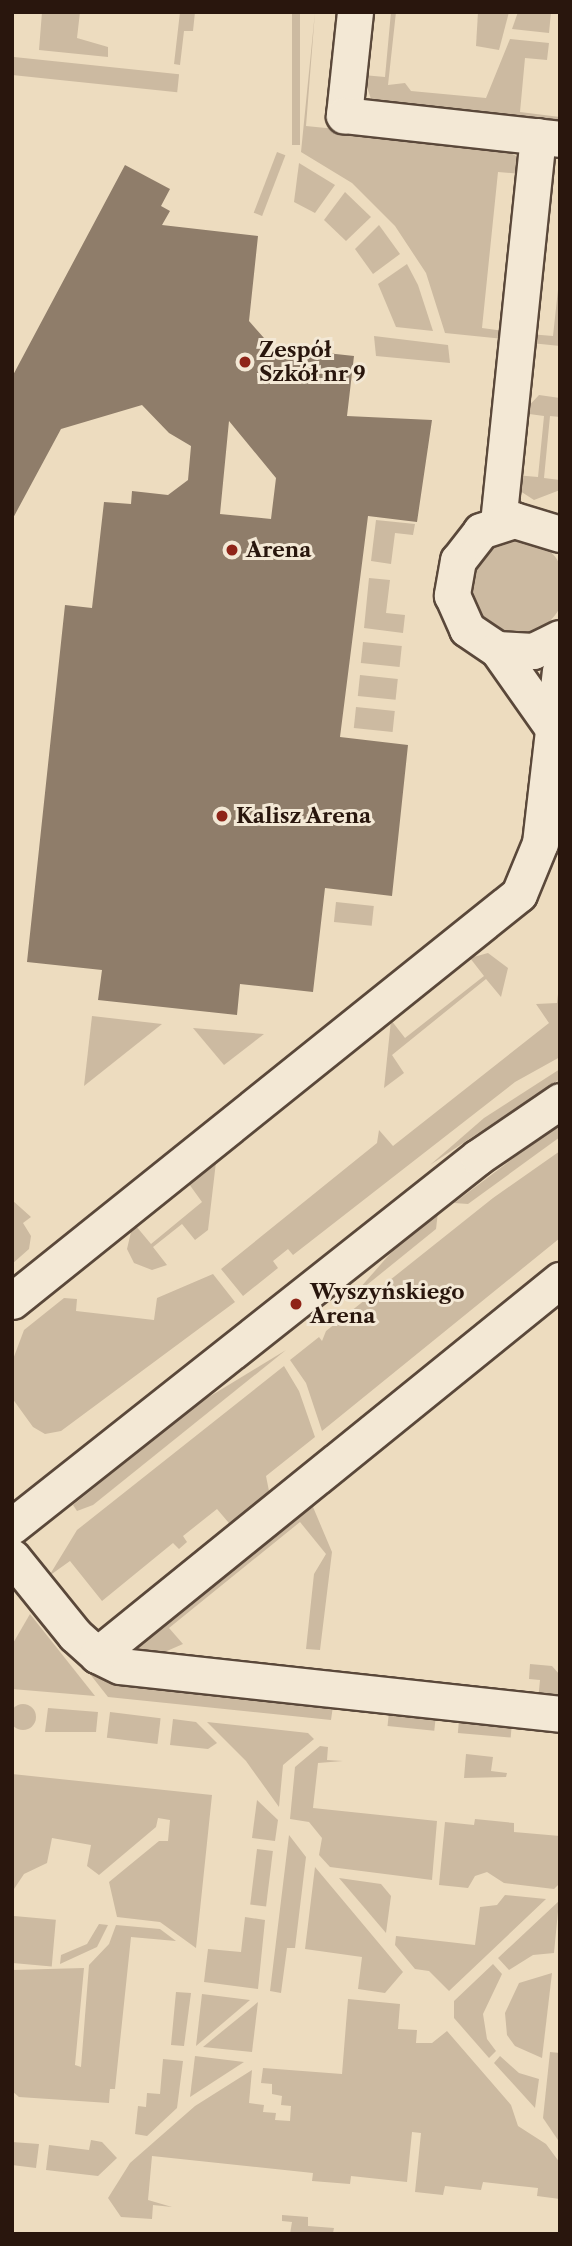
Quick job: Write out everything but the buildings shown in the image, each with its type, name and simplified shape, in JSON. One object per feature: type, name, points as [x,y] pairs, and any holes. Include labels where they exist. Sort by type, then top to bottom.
[{"type":"street","points":[[355,12],[344,115],[549,137],[498,523]]},
{"type":"street","points":[[552,727],[497,649],[467,629],[452,595],[458,560],[468,544],[498,523],[531,521],[560,534]]},
{"type":"street","points":[[497,649],[533,651],[560,638]]},
{"type":"street","points":[[12,1301],[519,894],[540,843],[560,670]]},
{"type":"street","points":[[12,1526],[478,1157],[560,1101]]},
{"type":"street","points":[[97,1655],[560,1280]]},
{"type":"street","points":[[12,1557],[97,1655],[142,1670],[560,1714]]},
{"type":"shaded area","points":[[42,12],[80,12],[77,38],[108,47],[108,57],[39,50]]},
{"type":"shaded area","points":[[180,12],[195,12],[193,31],[184,31],[180,65],[174,64]]},
{"type":"shaded area","points":[[292,12],[300,12],[300,145],[292,145]]},
{"type":"shaded area","points":[[315,12],[306,126],[496,145],[516,156],[521,174],[498,172],[482,328],[504,331],[504,339],[445,333],[426,273],[395,226],[352,183],[301,152]]},
{"type":"shaded area","points":[[391,12],[396,12],[388,85],[405,83],[411,91],[486,98],[510,39],[549,43],[547,60],[525,58],[520,112],[560,117],[560,123],[372,102],[363,75],[385,77]]},
{"type":"shaded area","points":[[478,12],[509,12],[499,50],[476,46]]},
{"type":"shaded area","points":[[518,12],[551,12],[549,33],[512,29]]},
{"type":"shaded area","points":[[14,57],[179,74],[177,92],[12,75]]},
{"type":"shaded area","points":[[277,152],[285,155],[262,216],[254,213]]},
{"type":"shaded area","points":[[299,163],[335,185],[315,213],[294,202]]},
{"type":"shaded area","points":[[345,192],[371,217],[346,241],[324,220]]},
{"type":"shaded area","points":[[379,225],[400,254],[373,274],[355,249]]},
{"type":"shaded area","points":[[407,264],[418,285],[433,331],[396,327],[378,284]]},
{"type":"shaded area","points":[[560,271],[560,346],[531,343],[529,334],[553,336]]},
{"type":"shaded area","points":[[374,336],[448,345],[450,363],[376,356]]},
{"type":"shaded area","points":[[539,395],[560,398],[560,417],[550,416],[544,478],[560,480],[560,490],[534,500],[517,489],[515,475],[538,477],[544,416],[522,413]]},
{"type":"shaded area","points":[[376,520],[415,524],[413,535],[395,533],[391,564],[371,561]]},
{"type":"shaded area","points":[[517,538],[535,542],[551,552],[561,568],[565,586],[561,604],[551,620],[535,630],[517,634],[499,630],[483,620],[473,604],[469,586],[473,568],[483,552],[499,542]]},
{"type":"shaded area","points":[[369,578],[390,580],[386,613],[405,615],[403,633],[364,628]]},
{"type":"shaded area","points":[[363,642],[402,646],[400,667],[361,663]]},
{"type":"shaded area","points":[[360,675],[398,679],[396,700],[358,696]]},
{"type":"shaded area","points":[[356,707],[395,711],[393,732],[354,728]]},
{"type":"shaded area","points":[[336,902],[374,906],[372,926],[334,922]]},
{"type":"shaded area","points":[[488,953],[508,968],[501,997],[486,979],[392,1055],[404,1073],[384,1088],[391,1020],[405,1038],[484,976],[470,958]]},
{"type":"shaded area","points":[[560,976],[560,1057],[515,1082],[293,1255],[288,1249],[273,1261],[278,1268],[243,1296],[221,1269],[377,1143],[379,1130],[393,1146],[549,1023],[536,1004],[557,1003]]},
{"type":"shaded area","points":[[92,1016],[162,1024],[84,1086]]},
{"type":"shaded area","points":[[193,1028],[264,1034],[224,1065]]},
{"type":"shaded area","points":[[560,1069],[560,1079],[430,1165],[484,1118]]},
{"type":"shaded area","points":[[560,1123],[560,1137],[468,1204],[454,1203]]},
{"type":"shaded area","points":[[560,1151],[560,1238],[322,1431],[306,1383],[290,1360],[319,1337],[322,1341],[326,1331],[493,1198]]},
{"type":"shaded area","points":[[216,1162],[208,1230],[195,1240],[182,1224],[153,1247],[167,1265],[152,1270],[134,1263],[127,1249],[131,1232],[136,1226],[151,1244],[202,1202],[189,1184]]},
{"type":"shaded area","points":[[12,1200],[31,1217],[23,1223],[31,1236],[29,1249],[12,1264]]},
{"type":"shaded area","points":[[438,1212],[436,1229],[352,1297],[403,1239]]},
{"type":"shaded area","points":[[213,1274],[235,1302],[61,1431],[45,1434],[33,1427],[12,1398],[12,1362],[24,1330],[64,1298],[77,1299],[76,1311],[154,1320],[157,1298]]},
{"type":"shaded area","points":[[286,1350],[93,1505],[77,1511],[73,1505],[199,1403]]},
{"type":"shaded area","points":[[284,1366],[299,1391],[315,1437],[266,1476],[271,1501],[234,1529],[217,1509],[183,1536],[187,1542],[179,1549],[173,1543],[102,1601],[70,1561],[49,1576],[77,1530]]},
{"type":"shaded area","points":[[304,1506],[313,1507],[332,1552],[320,1650],[306,1649],[314,1574],[326,1554],[300,1522],[169,1628],[183,1644],[160,1654],[134,1652],[144,1638]]},
{"type":"shaded area","points":[[30,1614],[95,1696],[12,1689],[12,1645]]},
{"type":"shaded area","points":[[530,1664],[552,1666],[560,1675],[560,1703],[538,1701],[540,1680],[529,1679]]},
{"type":"shaded area","points":[[86,1669],[110,1684],[333,1706],[331,1720],[108,1697]]},
{"type":"shaded area","points":[[23,1704],[32,1708],[36,1717],[32,1726],[23,1730],[14,1726],[10,1717],[14,1708]]},
{"type":"shaded area","points":[[48,1708],[98,1712],[96,1732],[45,1732]]},
{"type":"shaded area","points":[[110,1712],[161,1718],[157,1744],[107,1738]]},
{"type":"shaded area","points":[[389,1712],[436,1717],[434,1731],[388,1726]]},
{"type":"shaded area","points":[[173,1719],[196,1722],[217,1743],[208,1749],[170,1745]]},
{"type":"shaded area","points":[[459,1720],[512,1725],[511,1738],[458,1733]]},
{"type":"shaded area","points":[[207,1722],[308,1733],[314,1739],[283,1765],[279,1807],[246,1761]]},
{"type":"shaded area","points":[[320,1746],[328,1747],[327,1760],[343,1761],[318,1763],[313,1808],[437,1821],[432,1880],[330,1867],[319,1855],[322,1838],[309,1822],[290,1819],[295,1767]]},
{"type":"shaded area","points":[[466,1754],[493,1757],[491,1771],[507,1773],[506,1777],[464,1778]]},
{"type":"shaded area","points":[[12,1774],[212,1795],[196,1948],[160,1922],[117,1917],[109,1882],[159,1841],[168,1841],[170,1820],[158,1818],[156,1827],[99,1875],[87,1866],[91,1845],[52,1838],[47,1863],[24,1874],[12,1892]]},
{"type":"shaded area","points":[[257,1800],[278,1820],[275,1841],[252,1838]]},
{"type":"shaded area","points":[[475,1819],[514,1823],[514,1832],[560,1836],[560,1883],[554,1889],[504,1883],[487,1872],[475,1876],[468,1888],[439,1885],[445,1822],[474,1825]]},
{"type":"shaded area","points":[[289,1835],[306,1857],[295,1948],[287,1948],[281,1993],[270,1991]]},
{"type":"shaded area","points":[[257,1849],[273,1851],[266,1907],[250,1905]]},
{"type":"shaded area","points":[[315,1867],[403,1972],[385,1993],[358,1989],[362,1957],[305,1949]]},
{"type":"shaded area","points":[[339,1878],[381,1884],[391,1896],[386,1933]]},
{"type":"shaded area","points":[[505,1895],[546,1899],[449,1991],[429,1971],[415,1969],[395,1945],[396,1936],[475,1945],[480,1907],[497,1905]]},
{"type":"shaded area","points":[[559,1901],[554,1953],[533,1955],[509,1970],[498,1958]]},
{"type":"shaded area","points":[[14,1916],[56,1920],[52,1966],[12,1963]]},
{"type":"shaded area","points":[[245,1917],[265,1920],[258,1989],[204,1982],[208,1949],[241,1952]]},
{"type":"shaded area","points":[[99,1924],[108,1925],[97,1947],[60,1964],[61,1955],[87,1944]]},
{"type":"shaded area","points":[[116,1925],[160,1929],[176,1941],[131,1937],[115,2089],[110,2089],[109,2103],[19,2097],[12,2091],[12,1970],[84,1968],[75,2065],[81,2067],[89,1965],[109,1944]]},
{"type":"shaded area","points":[[493,1964],[502,1974],[483,2014],[487,2039],[496,2051],[489,2058],[454,2018],[454,2001]]},
{"type":"shaded area","points":[[552,1973],[542,2058],[515,2046],[507,2035],[505,2013],[519,1983]]},
{"type":"shaded area","points":[[176,1992],[191,1993],[184,2046],[171,2045]]},
{"type":"shaded area","points":[[202,1994],[250,2000],[196,2046]]},
{"type":"shaded area","points":[[348,1999],[400,2004],[398,2029],[417,2030],[416,2043],[432,2043],[447,2031],[511,2105],[518,2126],[546,2144],[560,2163],[560,2199],[537,2196],[538,2188],[483,2182],[481,2190],[445,2186],[443,2195],[415,2192],[421,2133],[412,2132],[407,2182],[351,2176],[350,2184],[312,2181],[313,2173],[152,2156],[148,2200],[172,2207],[153,2205],[152,2219],[121,2217],[108,2198],[130,2163],[195,2106],[252,2070],[249,2103],[264,2105],[263,2112],[276,2113],[275,2120],[290,2121],[291,2106],[281,2105],[282,2096],[272,2094],[272,2084],[261,2083],[263,2068],[342,2074]]},
{"type":"shaded area","points":[[258,2002],[252,2052],[203,2047]]},
{"type":"shaded area","points":[[550,2052],[560,2053],[560,2143],[543,2118]]},
{"type":"shaded area","points":[[195,2056],[244,2062],[190,2097]]},
{"type":"shaded area","points":[[500,2056],[519,2073],[539,2079],[535,2108],[494,2063]]},
{"type":"shaded area","points":[[163,2059],[183,2061],[177,2108],[147,2136],[135,2134],[138,2106],[146,2107],[147,2093],[160,2094]]},
{"type":"shaded area","points":[[91,2140],[102,2142],[117,2158],[98,2176],[46,2170],[49,2145],[89,2150]]},
{"type":"shaded area","points":[[12,2142],[39,2144],[36,2168],[12,2165]]},
{"type":"shaded area","points":[[282,2215],[308,2217],[308,2226],[334,2228],[333,2233],[290,2234],[292,2222],[282,2221]]},
{"type":"place","name":"Zespół Szkół nr 9","points":[[245,362]]},
{"type":"place","name":"Arena","points":[[232,550]]},
{"type":"place","name":"Kalisz Arena","points":[[222,816]]},
{"type":"place","name":"Wyszyńskiego Arena","points":[[296,1304]]}]
